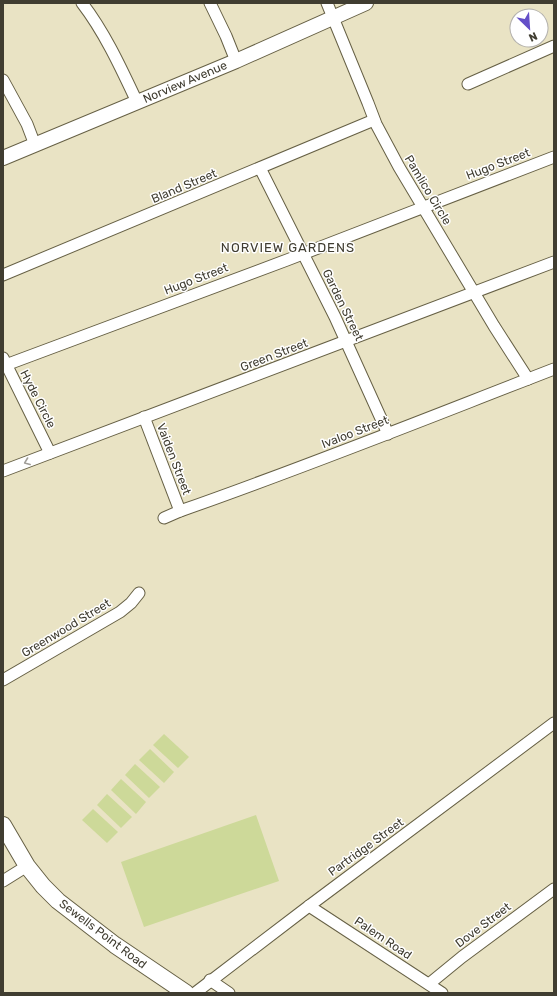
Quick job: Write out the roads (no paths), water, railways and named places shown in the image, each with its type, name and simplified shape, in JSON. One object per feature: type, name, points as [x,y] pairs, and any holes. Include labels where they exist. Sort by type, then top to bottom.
[{"type":"main road","name":"Sewells Point Road","points":[[3,825],[27,866],[43,886],[58,901],[115,945],[186,993]]},
{"type":"street","points":[[82,3],[104,35],[137,102]]},
{"type":"street","points":[[210,3],[236,61]]},
{"type":"street","name":"Pamlico Circle","points":[[328,3],[374,120],[399,168],[494,326],[528,379]]},
{"type":"street","name":"Norview Avenue","points":[[3,158],[236,61],[366,3]]},
{"type":"street","points":[[468,84],[554,46]]},
{"type":"street","points":[[3,80],[27,124],[35,145]]},
{"type":"street","name":"Bland Street","points":[[3,275],[374,120]]},
{"type":"street","name":"Hugo Street","points":[[4,363],[303,253],[554,157]]},
{"type":"street","name":"Garden Street","points":[[260,168],[346,342],[388,434]]},
{"type":"street","name":"Green Street","points":[[3,471],[554,262]]},
{"type":"street","name":"Hyde Circle","points":[[4,363],[50,453]]},
{"type":"street","name":"Ivaloo Street","points":[[164,518],[388,434],[554,369]]},
{"type":"street","name":"Vaiden Street","points":[[144,417],[180,511]]},
{"type":"street","name":"Greenwood Street","points":[[3,680],[120,612],[139,594]]},
{"type":"street","name":"Partridge Street","points":[[195,993],[210,980],[554,723]]},
{"type":"street","points":[[3,881],[27,866]]},
{"type":"street","name":"Dove Street","points":[[428,984],[554,889]]},
{"type":"street","name":"Palem Road","points":[[309,906],[442,993]]},
{"type":"street","points":[[210,980],[229,993]]},
{"type":"district","name":"NORVIEW GARDENS","points":[[288,247]]}]
